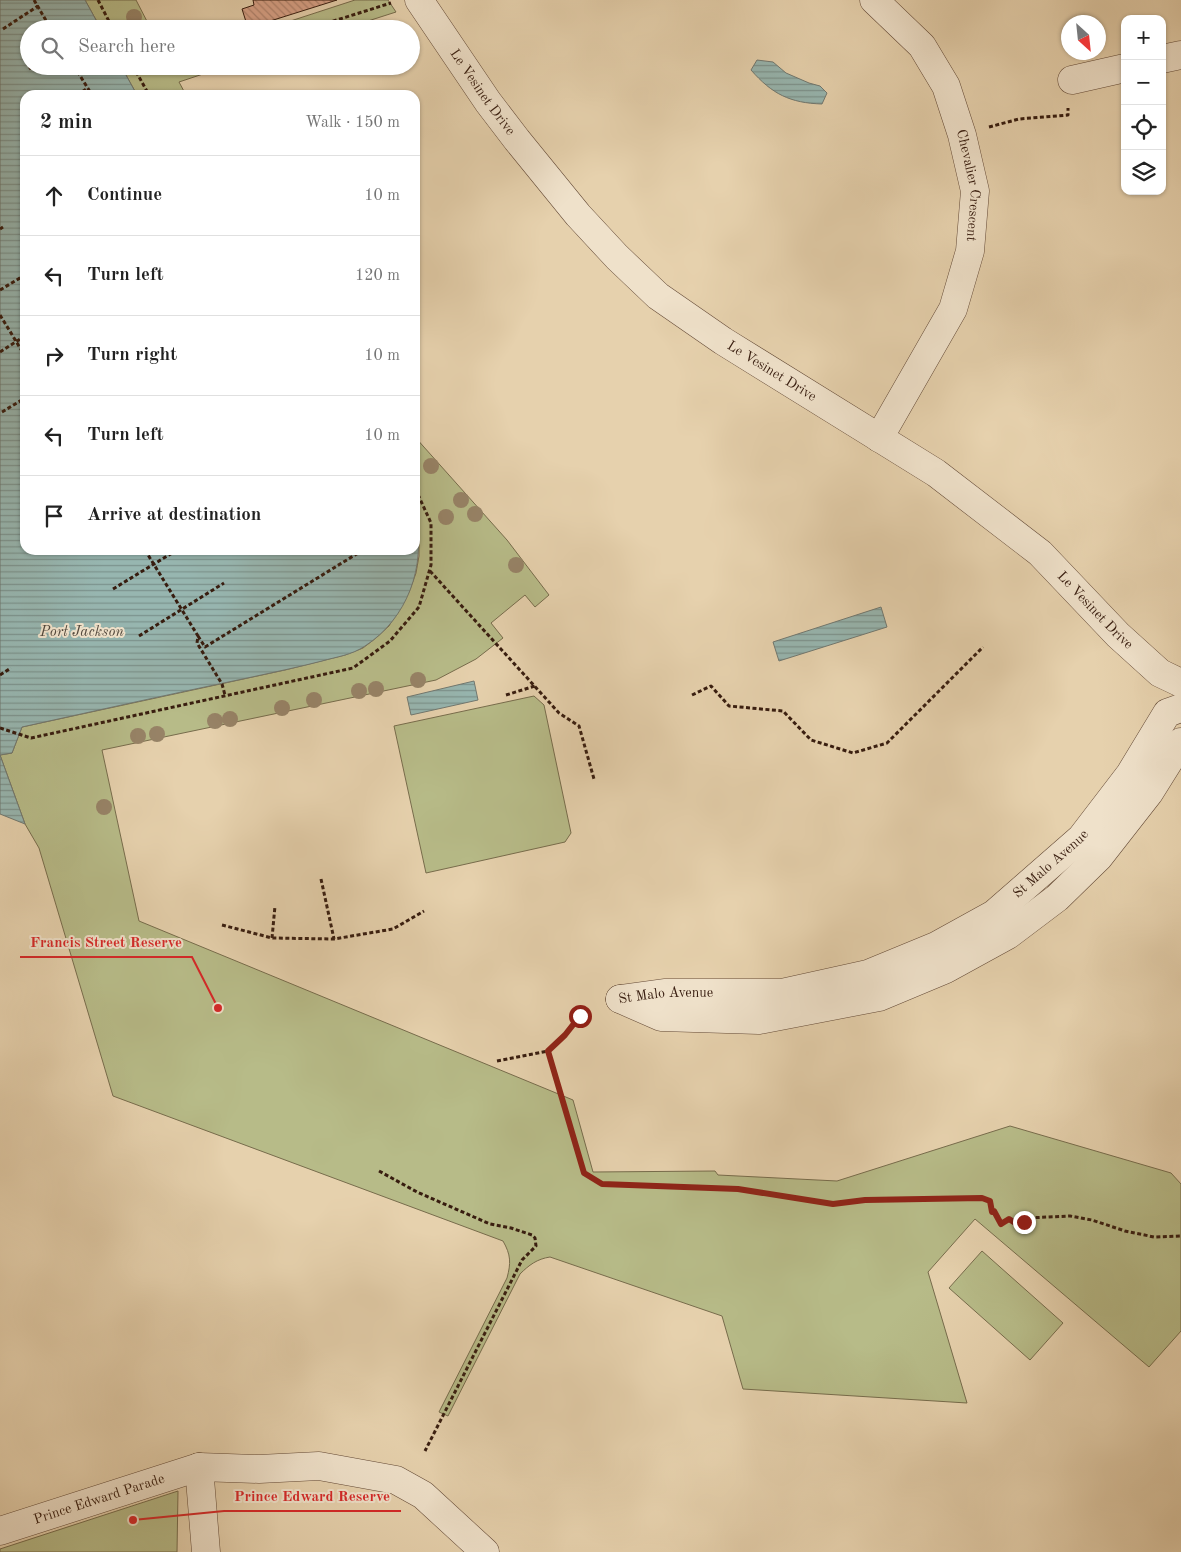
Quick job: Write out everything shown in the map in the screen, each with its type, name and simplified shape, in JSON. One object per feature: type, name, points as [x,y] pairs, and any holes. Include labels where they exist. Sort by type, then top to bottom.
[{"type":"street","name":"Le Vesinet Drive","points":[[419,0],[488,102],[517,140],[578,215],[624,264],[658,296],[723,341],[936,473],[1040,553],[1118,635],[1160,673],[1181,683]]},
{"type":"street","name":"Chevalier Crescent","points":[[874,0],[922,46],[946,86],[962,135],[975,191],[970,250],[953,309],[879,438]]},
{"type":"street","points":[[1166,58],[1181,55]]},
{"type":"street","points":[[1072,80],[1121,69]]},
{"type":"street","name":"St Malo Avenue","points":[[1181,708],[1167,713],[1130,774],[1081,838],[994,914],[936,946],[868,974],[782,993],[664,993],[620,999],[661,1018],[759,1020],[879,997],[946,969],[1008,935],[1057,898],[1099,857],[1149,793],[1181,742]]},
{"type":"street","name":"Prince Edward Parade","points":[[0,1531],[199,1467],[259,1469],[319,1466],[396,1480],[423,1495],[484,1552]]},
{"type":"street","points":[[199,1467],[206,1552]]},
{"type":"path","points":[[34,0],[46,20]]},
{"type":"path","points":[[98,0],[108,20]]},
{"type":"path","points":[[337,20],[388,4]]},
{"type":"path","points":[[3,28],[38,6]]},
{"type":"path","points":[[80,75],[88,88],[85,90]]},
{"type":"path","points":[[138,75],[146,90]]},
{"type":"path","points":[[962,135],[1019,119],[1068,114],[1072,80]]},
{"type":"path","points":[[0,290],[20,278]]},
{"type":"path","points":[[0,315],[20,348]]},
{"type":"path","points":[[0,352],[20,339]]},
{"type":"path","points":[[2,412],[20,401]]},
{"type":"path","points":[[0,728],[31,738],[353,668],[390,641],[419,607],[431,565],[431,523],[420,499]]},
{"type":"path","points":[[148,555],[205,647],[354,555]]},
{"type":"path","points":[[114,589],[169,555]]},
{"type":"path","points":[[430,570],[560,713],[579,726],[594,779]]},
{"type":"path","points":[[139,636],[224,583]]},
{"type":"path","points":[[198,636],[197,643],[222,684],[225,695]]},
{"type":"path","points":[[692,695],[711,686],[729,706],[783,711],[811,740],[853,753],[887,743],[983,647]]},
{"type":"path","points":[[0,675],[11,668]]},
{"type":"path","points":[[506,694],[535,686]]},
{"type":"path","points":[[321,879],[334,939]]},
{"type":"path","points":[[272,938],[275,906]]},
{"type":"path","points":[[222,925],[272,938],[334,939],[393,929],[424,911]]},
{"type":"path","points":[[497,1061],[548,1051],[565,1035],[580,1016]]},
{"type":"path","points":[[548,1051],[584,1173],[602,1184],[738,1189],[833,1204],[865,1200],[982,1198],[990,1201],[992,1212],[994,1211],[1001,1224],[1009,1219],[1020,1226],[1025,1226],[1027,1218],[1070,1216],[1154,1237],[1181,1236]]},
{"type":"path","points":[[380,1171],[417,1192],[474,1218],[490,1224],[511,1228],[532,1235],[535,1238],[536,1246],[522,1260],[425,1451]]},
{"type":"green space","points":[[85,0],[136,0],[146,20],[96,20]]},
{"type":"green space","points":[[355,0],[388,0],[396,12],[371,20],[294,20]]},
{"type":"green space","points":[[126,75],[200,75],[179,82],[183,90],[134,90]]},
{"type":"green space","points":[[420,443],[507,540],[549,595],[535,607],[525,595],[491,623],[503,638],[476,659],[436,680],[102,750],[139,921],[573,1100],[593,1172],[715,1171],[718,1175],[837,1181],[1010,1126],[1171,1173],[1181,1184],[1181,1331],[1149,1367],[975,1219],[928,1272],[967,1403],[743,1389],[722,1316],[550,1257],[541,1259],[520,1274],[448,1416],[439,1412],[507,1278],[510,1259],[503,1241],[113,1096],[39,848],[25,824],[0,755],[12,753],[22,727],[285,670],[345,655],[363,648],[389,626],[409,592],[416,573],[419,556]]},
{"type":"green space","points":[[534,696],[544,705],[571,833],[565,842],[426,873],[394,726]]},
{"type":"green space","points":[[982,1251],[1063,1323],[1030,1360],[949,1288]]},
{"type":"green space","points":[[178,1491],[177,1552],[0,1552],[0,1549]]},
{"type":"water","name":"Port Jackson","points":[[0,0],[85,0],[96,20],[20,20],[20,75],[126,75],[134,90],[20,90],[20,555],[418,555],[416,572],[410,590],[392,621],[380,635],[355,652],[296,667],[22,727],[12,753],[0,755]]},
{"type":"water","points":[[757,60],[773,62],[786,73],[820,86],[827,93],[822,104],[800,102],[774,91],[751,70]]},
{"type":"water","points":[[881,607],[887,627],[779,661],[773,642]]},
{"type":"water","points":[[474,681],[478,700],[411,715],[407,697]]},
{"type":"water","points":[[0,755],[25,824],[0,814]]},
{"type":"building","points":[[253,0],[337,0],[273,20],[245,20],[242,9],[254,5]]},
{"type":"place","name":"Francis Street Reserve","points":[[218,1008]]},
{"type":"place","name":"Prince Edward Reserve","points":[[133,1520]]},
{"type":"route","points":[[580,1016],[565,1035],[548,1051],[584,1173],[602,1184],[738,1189],[833,1204],[865,1200],[982,1198],[990,1201],[990,1208],[992,1212],[994,1211],[1001,1224],[1004,1224],[1009,1219],[1020,1226],[1025,1226],[1024,1222]]}]
